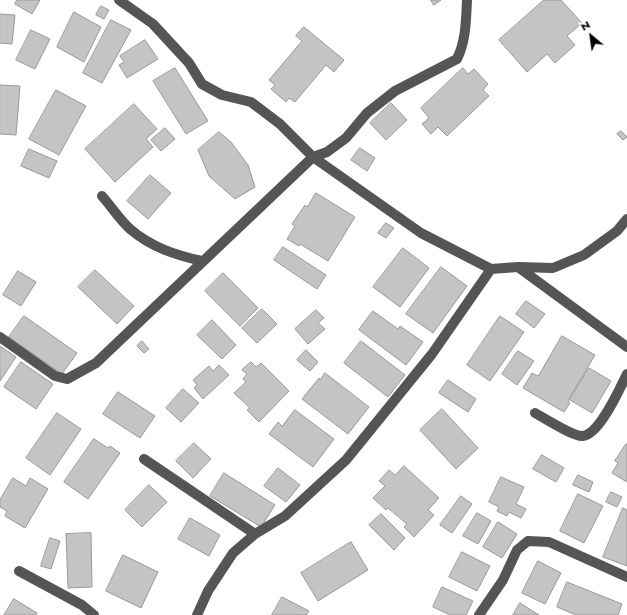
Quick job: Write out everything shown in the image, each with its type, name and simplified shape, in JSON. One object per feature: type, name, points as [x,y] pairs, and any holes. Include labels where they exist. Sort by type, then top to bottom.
[{"type":"street","points":[[119,0],[153,24],[189,63],[202,84],[222,95],[251,102],[280,124],[313,157],[421,233],[492,268],[553,268],[584,255],[617,231],[627,219]]},
{"type":"street","points":[[0,337],[55,376],[67,379],[96,362],[313,157],[327,152],[346,138],[368,113],[395,91],[457,59],[462,49],[467,0]]},
{"type":"street","points":[[102,196],[129,228],[148,242],[174,254],[202,261]]},
{"type":"street","points":[[518,267],[627,347]]},
{"type":"street","points":[[198,615],[208,591],[233,553],[255,534],[285,516],[346,460],[432,354],[492,268]]},
{"type":"street","points":[[535,413],[575,434],[583,436],[592,431],[608,414],[627,374]]},
{"type":"street","points":[[144,459],[255,534]]},
{"type":"street","points":[[479,615],[503,580],[517,550],[528,541],[548,542],[627,577]]},
{"type":"street","points":[[19,571],[82,604],[94,615]]},
{"type":"building","points":[[17,0],[40,0],[32,14],[15,4]]},
{"type":"building","points":[[431,0],[441,0],[434,5]]},
{"type":"building","points":[[544,0],[561,0],[582,23],[567,36],[575,45],[555,63],[547,54],[527,72],[499,40]]},
{"type":"building","points":[[101,6],[109,10],[104,19],[96,15]]},
{"type":"building","points":[[74,12],[101,27],[84,62],[57,47]]},
{"type":"building","points":[[0,14],[15,15],[12,44],[0,43]]},
{"type":"building","points":[[111,20],[131,30],[102,83],[83,73]]},
{"type":"building","points":[[304,27],[344,60],[334,72],[326,65],[295,102],[289,98],[286,102],[271,89],[275,85],[269,80],[302,41],[296,36]]},
{"type":"building","points":[[31,30],[50,39],[35,69],[16,60]]},
{"type":"building","points":[[145,40],[158,59],[127,78],[119,65],[124,62],[120,56]]},
{"type":"building","points":[[175,68],[208,121],[186,134],[153,81]]},
{"type":"building","points":[[463,68],[468,74],[474,69],[488,84],[483,90],[489,96],[447,136],[438,127],[431,134],[422,124],[429,118],[421,108]]},
{"type":"building","points":[[0,85],[20,86],[16,135],[0,134]]},
{"type":"building","points":[[56,90],[86,106],[59,155],[29,139]]},
{"type":"building","points":[[391,103],[407,120],[386,140],[370,123]]},
{"type":"building","points":[[134,104],[157,129],[146,139],[153,147],[115,182],[85,149]]},
{"type":"building","points":[[165,128],[175,139],[161,151],[151,140]]},
{"type":"building","points":[[621,131],[627,137],[623,140],[617,134]]},
{"type":"building","points":[[219,132],[231,142],[248,165],[255,187],[235,199],[209,176],[198,150]]},
{"type":"building","points":[[360,148],[375,158],[367,171],[351,160]]},
{"type":"building","points":[[29,149],[57,161],[49,178],[21,166]]},
{"type":"building","points":[[150,175],[171,193],[148,219],[127,201]]},
{"type":"building","points":[[316,193],[355,217],[328,261],[300,244],[299,246],[287,239],[295,226],[292,224],[305,205],[307,207]]},
{"type":"building","points":[[386,223],[394,228],[386,238],[378,233]]},
{"type":"building","points":[[283,247],[326,275],[317,289],[274,260]]},
{"type":"building","points":[[403,248],[429,268],[400,307],[373,287]]},
{"type":"building","points":[[441,267],[467,286],[433,333],[406,314]]},
{"type":"building","points":[[95,270],[134,306],[117,324],[78,287]]},
{"type":"building","points":[[18,271],[36,282],[21,306],[3,295]]},
{"type":"building","points":[[223,273],[258,308],[240,326],[205,291]]},
{"type":"building","points":[[526,301],[545,314],[534,328],[516,314]]},
{"type":"building","points":[[262,309],[277,324],[257,343],[242,328]]},
{"type":"building","points":[[316,310],[324,318],[318,323],[325,329],[308,344],[295,329]]},
{"type":"building","points":[[373,311],[398,329],[400,326],[423,342],[406,365],[359,330]]},
{"type":"building","points":[[24,316],[77,353],[62,374],[9,337]]},
{"type":"building","points":[[500,316],[524,332],[490,381],[467,365]]},
{"type":"building","points":[[212,320],[236,345],[222,359],[197,335]]},
{"type":"building","points":[[562,336],[595,355],[568,401],[570,403],[564,412],[523,388],[532,373],[538,376]]},
{"type":"building","points":[[142,341],[149,349],[144,353],[137,346]]},
{"type":"building","points":[[361,341],[405,375],[388,397],[344,363]]},
{"type":"building","points":[[0,346],[16,357],[0,381]]},
{"type":"building","points":[[306,350],[318,362],[310,371],[297,360]]},
{"type":"building","points":[[518,351],[534,361],[517,385],[502,374]]},
{"type":"building","points":[[21,362],[53,384],[36,409],[4,387]]},
{"type":"building","points":[[251,362],[256,367],[261,363],[289,391],[259,422],[247,410],[250,408],[234,393],[246,382],[243,379],[247,374],[242,370]]},
{"type":"building","points":[[219,365],[229,375],[203,399],[194,388],[197,385],[193,380],[209,366],[213,371]]},
{"type":"building","points":[[589,368],[611,381],[592,413],[570,400]]},
{"type":"building","points":[[325,373],[369,407],[348,434],[302,399]]},
{"type":"building","points":[[448,380],[476,399],[468,412],[439,393]]},
{"type":"building","points":[[183,389],[199,403],[181,422],[166,408]]},
{"type":"building","points":[[118,392],[155,416],[140,438],[103,414]]},
{"type":"building","points":[[442,409],[478,448],[456,469],[420,430]]},
{"type":"building","points":[[295,410],[334,439],[313,467],[269,434],[278,422],[282,426]]},
{"type":"building","points":[[57,413],[81,429],[50,475],[26,458]]},
{"type":"building","points":[[94,439],[108,448],[110,446],[120,453],[88,499],[64,482]]},
{"type":"building","points":[[194,443],[211,459],[193,478],[176,461]]},
{"type":"building","points":[[626,444],[627,482],[612,473],[618,463],[615,461]]},
{"type":"building","points":[[542,455],[564,468],[556,482],[533,469]]},
{"type":"building","points":[[404,466],[439,498],[428,510],[434,515],[414,537],[404,527],[407,524],[388,508],[386,510],[373,498],[385,486],[379,481],[389,470],[395,475]]},
{"type":"building","points":[[278,468],[300,485],[286,502],[264,486]]},
{"type":"building","points":[[224,473],[275,505],[261,527],[210,496]]},
{"type":"building","points":[[578,475],[593,482],[589,492],[573,485]]},
{"type":"building","points":[[501,477],[524,487],[516,504],[526,509],[521,518],[509,512],[507,516],[497,511],[499,507],[489,502]]},
{"type":"building","points":[[13,478],[26,486],[30,478],[48,489],[25,528],[5,516],[7,511],[0,507],[0,500]]},
{"type":"building","points":[[149,485],[167,502],[142,527],[125,510]]},
{"type":"building","points":[[611,492],[622,497],[617,507],[606,502]]},
{"type":"building","points":[[578,494],[603,506],[584,543],[560,531]]},
{"type":"building","points":[[461,496],[472,504],[452,533],[440,525]]},
{"type":"building","points":[[623,508],[627,510],[627,566],[603,557]]},
{"type":"building","points":[[477,513],[491,521],[478,544],[463,536]]},
{"type":"building","points":[[381,514],[405,538],[394,550],[369,525]]},
{"type":"building","points":[[190,518],[220,535],[209,556],[178,539]]},
{"type":"building","points":[[498,522],[517,534],[502,558],[483,547]]},
{"type":"building","points":[[91,533],[92,587],[68,588],[66,534]]},
{"type":"building","points":[[50,538],[60,541],[51,569],[41,566]]},
{"type":"building","points":[[351,542],[368,570],[318,601],[301,573]]},
{"type":"building","points":[[462,552],[490,566],[477,591],[449,577]]},
{"type":"building","points":[[123,555],[158,572],[141,608],[106,591]]},
{"type":"building","points":[[538,561],[561,573],[545,604],[522,593]]},
{"type":"building","points":[[567,582],[622,604],[618,615],[576,615],[557,607]]},
{"type":"building","points":[[442,587],[473,601],[466,615],[450,615],[433,607]]},
{"type":"building","points":[[282,597],[309,611],[306,615],[272,615]]},
{"type":"building","points":[[14,599],[37,613],[36,615],[4,615]]},
{"type":"building","points":[[520,603],[539,615],[513,615]]}]
